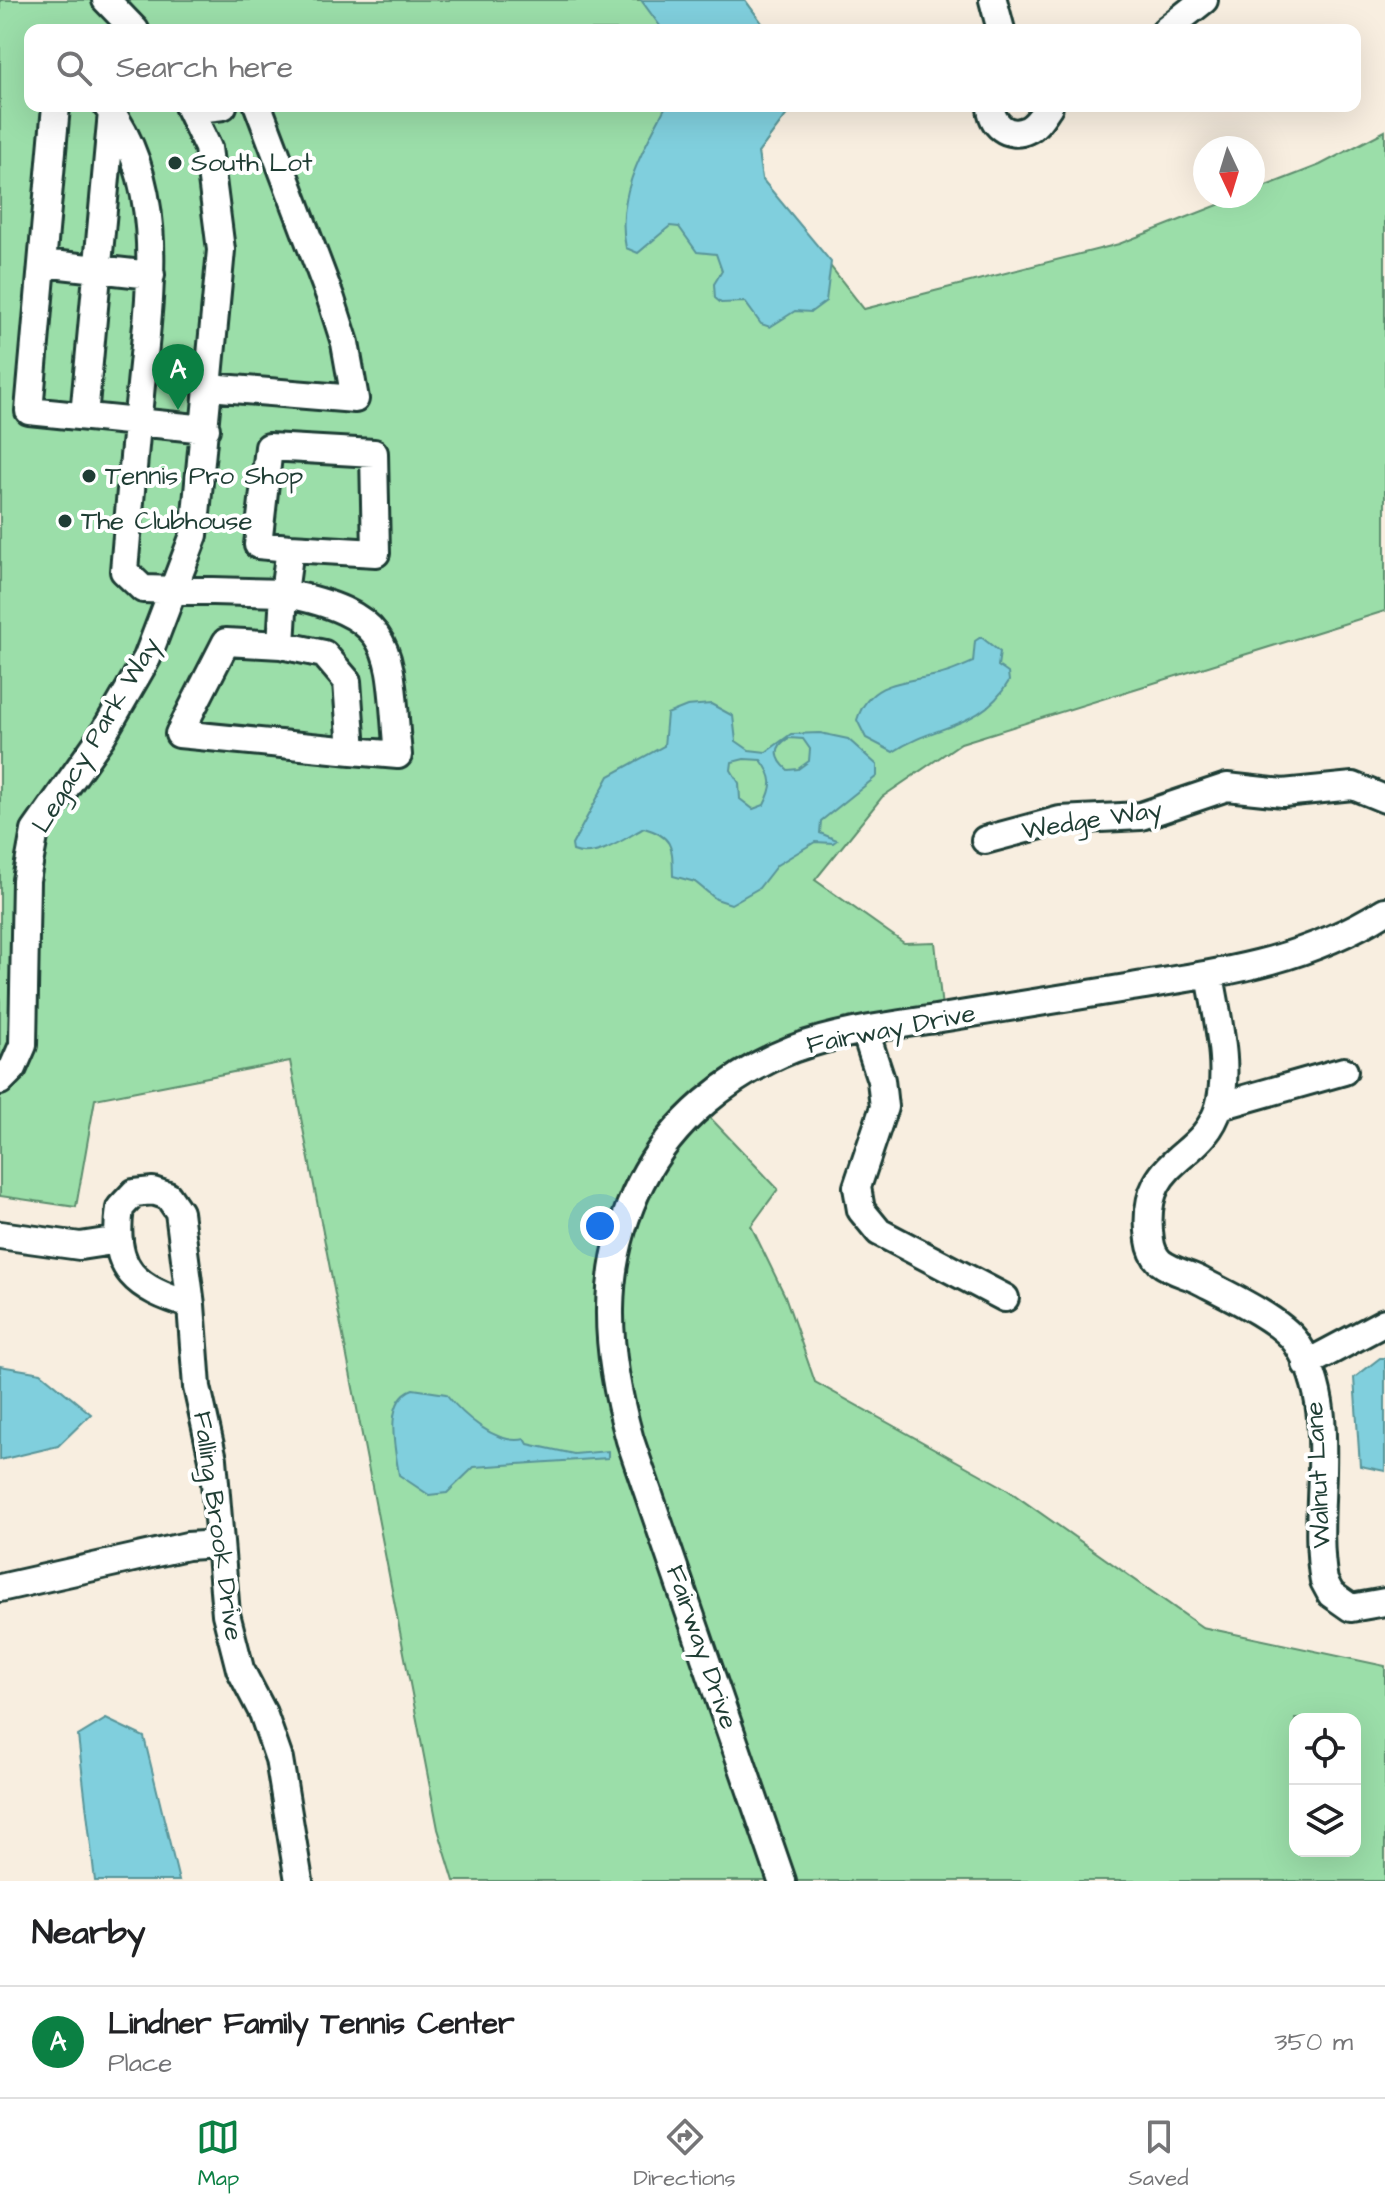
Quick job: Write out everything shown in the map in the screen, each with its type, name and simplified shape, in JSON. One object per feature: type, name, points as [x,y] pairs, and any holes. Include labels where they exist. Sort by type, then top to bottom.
[{"type":"street","points":[[993,0],[999,24]]},
{"type":"street","points":[[1174,24],[1204,0]]},
{"type":"street","points":[[56,112],[29,411],[206,429]]},
{"type":"street","points":[[84,416],[99,267],[109,112]]},
{"type":"street","points":[[111,112],[132,144],[149,209],[151,275],[124,571],[143,589],[284,593],[331,603],[371,626],[389,657],[398,755],[352,751],[179,734],[226,642],[281,645],[324,654],[347,681],[352,751]]},
{"type":"street","name":"Legacy Park Way","points":[[0,1081],[13,1068],[23,1045],[26,880],[35,831],[102,736],[147,658],[194,535],[221,250],[208,148],[191,112]]},
{"type":"street","points":[[209,387],[355,399],[345,343],[331,299],[260,112]]},
{"type":"street","points":[[991,112],[991,117],[1000,128],[1014,133],[1027,130],[1044,112]]},
{"type":"street","points":[[43,263],[151,275]]},
{"type":"street","points":[[269,447],[374,453],[376,553],[290,548],[258,545],[269,447]]},
{"type":"street","points":[[281,645],[290,548]]},
{"type":"street","name":"Wedge Way","points":[[985,840],[1060,820],[1141,816],[1227,787],[1283,793],[1353,786],[1385,799]]},
{"type":"street","name":"Fairway Drive","points":[[782,1881],[630,1440],[609,1349],[609,1296],[614,1256],[630,1204],[648,1168],[690,1116],[731,1082],[766,1061],[809,1044],[865,1031],[1210,974],[1299,954],[1359,928],[1385,911]]},
{"type":"street","points":[[1210,974],[1220,1046],[1220,1106],[1344,1071]]},
{"type":"street","points":[[865,1031],[881,1080],[884,1107],[859,1177],[857,1199],[861,1210],[879,1232],[1005,1298]]},
{"type":"street","name":"Walnut Lane","points":[[1220,1106],[1210,1128],[1159,1178],[1149,1221],[1153,1251],[1163,1264],[1232,1298],[1288,1334],[1306,1364],[1322,1431],[1324,1581],[1331,1594],[1351,1608],[1385,1602]]},
{"type":"street","name":"Falling Brook Drive","points":[[191,1305],[155,1293],[133,1278],[120,1258],[120,1208],[134,1193],[153,1191],[168,1196],[179,1212],[191,1305],[197,1387],[213,1459],[226,1614],[240,1669],[263,1713],[279,1759],[299,1881]]},
{"type":"street","points":[[0,1235],[80,1246],[119,1240]]},
{"type":"street","points":[[1306,1364],[1385,1322]]},
{"type":"street","points":[[0,1588],[187,1546],[219,1544]]},
{"type":"green space","points":[[0,0],[745,0],[763,24],[24,24],[24,112],[789,112],[758,153],[762,179],[864,309],[1119,244],[1210,208],[1265,208],[1265,186],[1320,165],[1385,131],[1385,611],[961,743],[882,797],[815,880],[904,943],[935,942],[943,1018],[829,1038],[700,1107],[778,1189],[751,1226],[785,1296],[815,1382],[1005,1488],[1202,1627],[1385,1666],[1385,1881],[454,1881],[438,1829],[290,1061],[95,1099],[76,1207],[0,1196]]},
{"type":"water","points":[[641,0],[745,0],[763,24],[659,24]]},
{"type":"water","points":[[663,112],[789,112],[758,153],[762,179],[831,262],[826,301],[811,312],[795,311],[770,327],[761,324],[745,302],[721,303],[715,298],[714,284],[722,271],[716,254],[697,252],[679,227],[670,226],[638,253],[626,248],[624,211],[640,157]]},
{"type":"water","points":[[981,637],[1000,652],[998,666],[1008,673],[1009,681],[998,697],[971,717],[893,752],[866,738],[857,720],[863,707],[879,690],[956,670],[973,662],[975,641]]},
{"type":"water","points":[[711,704],[733,716],[736,741],[749,750],[766,752],[791,734],[820,733],[848,739],[877,765],[877,776],[821,821],[820,833],[837,840],[833,843],[815,842],[777,865],[759,888],[731,904],[716,899],[695,882],[673,876],[667,840],[644,828],[600,851],[573,851],[572,845],[609,776],[664,746],[667,714],[687,706]],"holes":[[[789,738],[803,739],[810,749],[809,761],[798,769],[788,770],[778,757],[780,745]],[[761,760],[770,777],[770,792],[764,805],[753,809],[740,799],[739,783],[731,770],[732,762]]]},
{"type":"water","points":[[1380,1358],[1385,1358],[1385,1471],[1360,1466],[1354,1378]]},
{"type":"water","points":[[0,1366],[41,1373],[91,1414],[58,1446],[0,1460]]},
{"type":"water","points":[[413,1389],[446,1394],[470,1419],[503,1438],[525,1439],[528,1444],[574,1454],[608,1451],[608,1458],[474,1467],[447,1493],[429,1495],[399,1475],[395,1452],[394,1414],[404,1395]]},
{"type":"water","points":[[106,1719],[144,1737],[179,1881],[95,1881],[78,1736]]},
{"type":"place","name":"South Lot","points":[[175,163]]},
{"type":"place","name":"Lindner Family Tennis Center","points":[[178,410]]},
{"type":"place","name":"Tennis Pro Shop","points":[[89,476]]},
{"type":"place","name":"The Clubhouse","points":[[65,521]]}]
